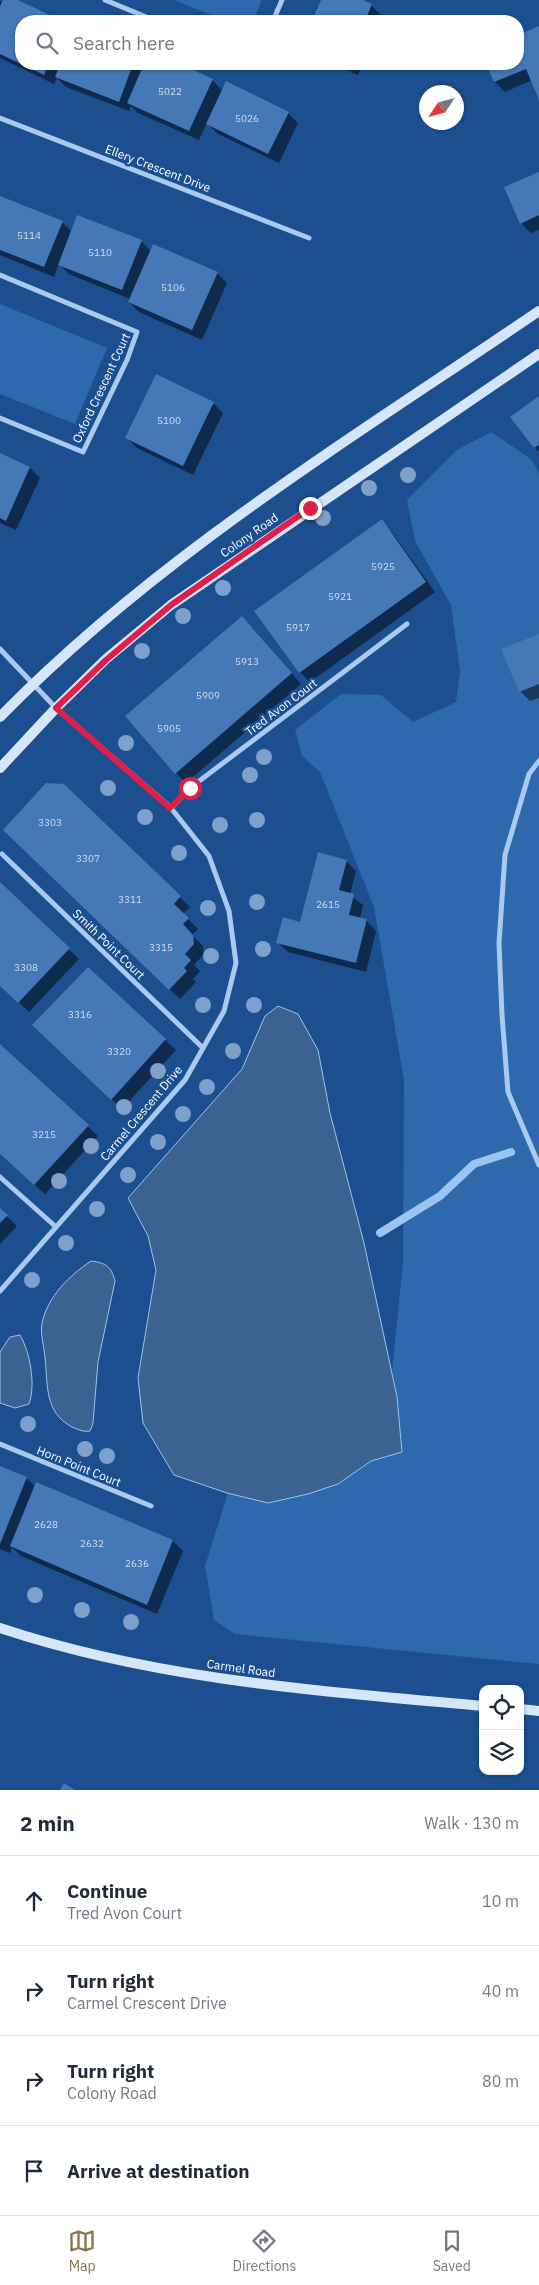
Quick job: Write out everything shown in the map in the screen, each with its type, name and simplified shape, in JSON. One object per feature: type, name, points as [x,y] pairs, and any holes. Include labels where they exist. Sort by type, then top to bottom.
[{"type":"main road","name":"Colony Road","points":[[0,717],[32,684],[130,598],[229,523],[539,312]]},
{"type":"main road","name":"Colony Road","points":[[0,768],[56,708],[106,660],[171,605],[539,354]]},
{"type":"main road","name":"Carmel Road","points":[[0,1628],[134,1664],[218,1678],[317,1690],[479,1706]]},
{"type":"main road","points":[[524,1709],[539,1711]]},
{"type":"street","points":[[105,0],[141,15]]},
{"type":"street","points":[[275,15],[282,0]]},
{"type":"street","name":"Ellery Crescent Drive","points":[[0,118],[308,238]]},
{"type":"street","name":"Oxford Crescent Court","points":[[0,275],[137,332],[127,360],[84,452],[0,418]]},
{"type":"street","name":"Tred Avon Court","points":[[170,808],[190,788],[407,624]]},
{"type":"street","name":"Carmel Crescent Drive","points":[[0,649],[56,708],[170,808],[209,856],[229,911],[236,963],[224,1011],[185,1080],[0,1291]]},
{"type":"street","points":[[539,761],[528,774],[506,855],[499,943],[508,1092],[539,1165]]},
{"type":"street","name":"Smith Point Court","points":[[2,854],[203,1048]]},
{"type":"street","points":[[0,1177],[56,1227]]},
{"type":"street","name":"Horn Point Court","points":[[0,1444],[151,1506]]},
{"type":"shaded area","points":[[174,0],[262,0],[256,15],[211,15]]},
{"type":"shaded area","points":[[0,304],[107,348],[75,424],[0,394]]},
{"type":"shaded area","points":[[491,432],[531,459],[539,473],[539,1664],[235,1634],[214,1620],[205,1566],[228,1493],[268,1503],[308,1494],[338,1484],[371,1461],[402,1452],[397,1397],[392,1373],[403,1263],[404,1080],[374,907],[320,772],[302,756],[295,730],[341,694],[381,695],[413,722],[456,702],[460,671],[451,605],[415,541],[407,500],[457,450]]},
{"type":"shaded area","points":[[278,1006],[298,1014],[318,1050],[330,1113],[364,1243],[397,1397],[402,1452],[371,1461],[338,1484],[308,1494],[268,1503],[227,1493],[174,1475],[143,1423],[138,1378],[156,1270],[148,1236],[128,1198],[242,1069],[265,1016]]},
{"type":"shaded area","points":[[91,1261],[107,1266],[112,1272],[115,1281],[98,1362],[93,1423],[90,1431],[85,1431],[72,1427],[63,1421],[56,1414],[52,1406],[47,1387],[42,1323],[49,1304],[60,1287]]},
{"type":"shaded area","points":[[20,1335],[27,1350],[32,1388],[29,1404],[15,1408],[0,1403],[0,1352],[10,1337]]},
{"type":"building","points":[[3,0],[18,0],[49,15],[15,15],[15,61],[0,54],[0,6]]},
{"type":"building","points":[[321,0],[363,0],[372,4],[367,15],[315,15]]},
{"type":"building","points":[[539,26],[539,100],[526,69],[524,70],[524,32]]},
{"type":"building","points":[[34,70],[46,70],[44,75]]},
{"type":"building","points":[[58,70],[131,70],[119,102],[55,77]]},
{"type":"building","points":[[141,70],[193,70],[213,79],[189,131],[127,103]]},
{"type":"building","points":[[489,70],[524,70],[494,82]]},
{"type":"building","points":[[226,81],[289,112],[268,154],[206,124]]},
{"type":"building","points":[[539,172],[539,215],[520,224],[504,187]]},
{"type":"building","points":[[0,196],[63,221],[44,267],[0,250]]},
{"type":"building","points":[[77,215],[142,240],[122,290],[58,265]]},
{"type":"building","points":[[153,244],[218,272],[192,330],[128,302]]},
{"type":"building","points":[[156,374],[214,402],[183,466],[125,438]]},
{"type":"building","points":[[539,396],[539,445],[534,448],[510,417]]},
{"type":"building","points":[[0,453],[30,467],[6,521],[0,518]]},
{"type":"building","points":[[382,519],[426,582],[299,673],[254,611]]},
{"type":"building","points":[[242,616],[292,673],[175,774],[125,716]]},
{"type":"building","points":[[539,634],[539,684],[519,692],[501,649]]},
{"type":"building","points":[[46,783],[64,784],[181,896],[174,904],[189,918],[183,924],[193,935],[194,944],[185,954],[191,960],[184,968],[187,971],[169,990],[3,830]]},
{"type":"building","points":[[318,852],[347,860],[339,890],[354,894],[349,915],[367,919],[356,963],[276,943],[283,917],[300,922]]},
{"type":"building","points":[[0,882],[70,948],[18,1003],[0,986]]},
{"type":"building","points":[[88,967],[166,1039],[111,1100],[32,1025]]},
{"type":"building","points":[[0,1044],[89,1125],[34,1185],[0,1154]]},
{"type":"building","points":[[0,1208],[8,1215],[0,1223]]},
{"type":"building","points":[[0,1466],[27,1477],[0,1544]]},
{"type":"building","points":[[36,1482],[173,1540],[147,1605],[10,1546]]},
{"type":"building","points":[[64,1783],[75,1790],[60,1790]]},
{"type":"waterway","points":[[380,1233],[440,1196],[474,1164],[511,1152]]},
{"type":"route","points":[[190,788],[170,808],[56,708],[106,660],[171,605],[310,508]]}]
